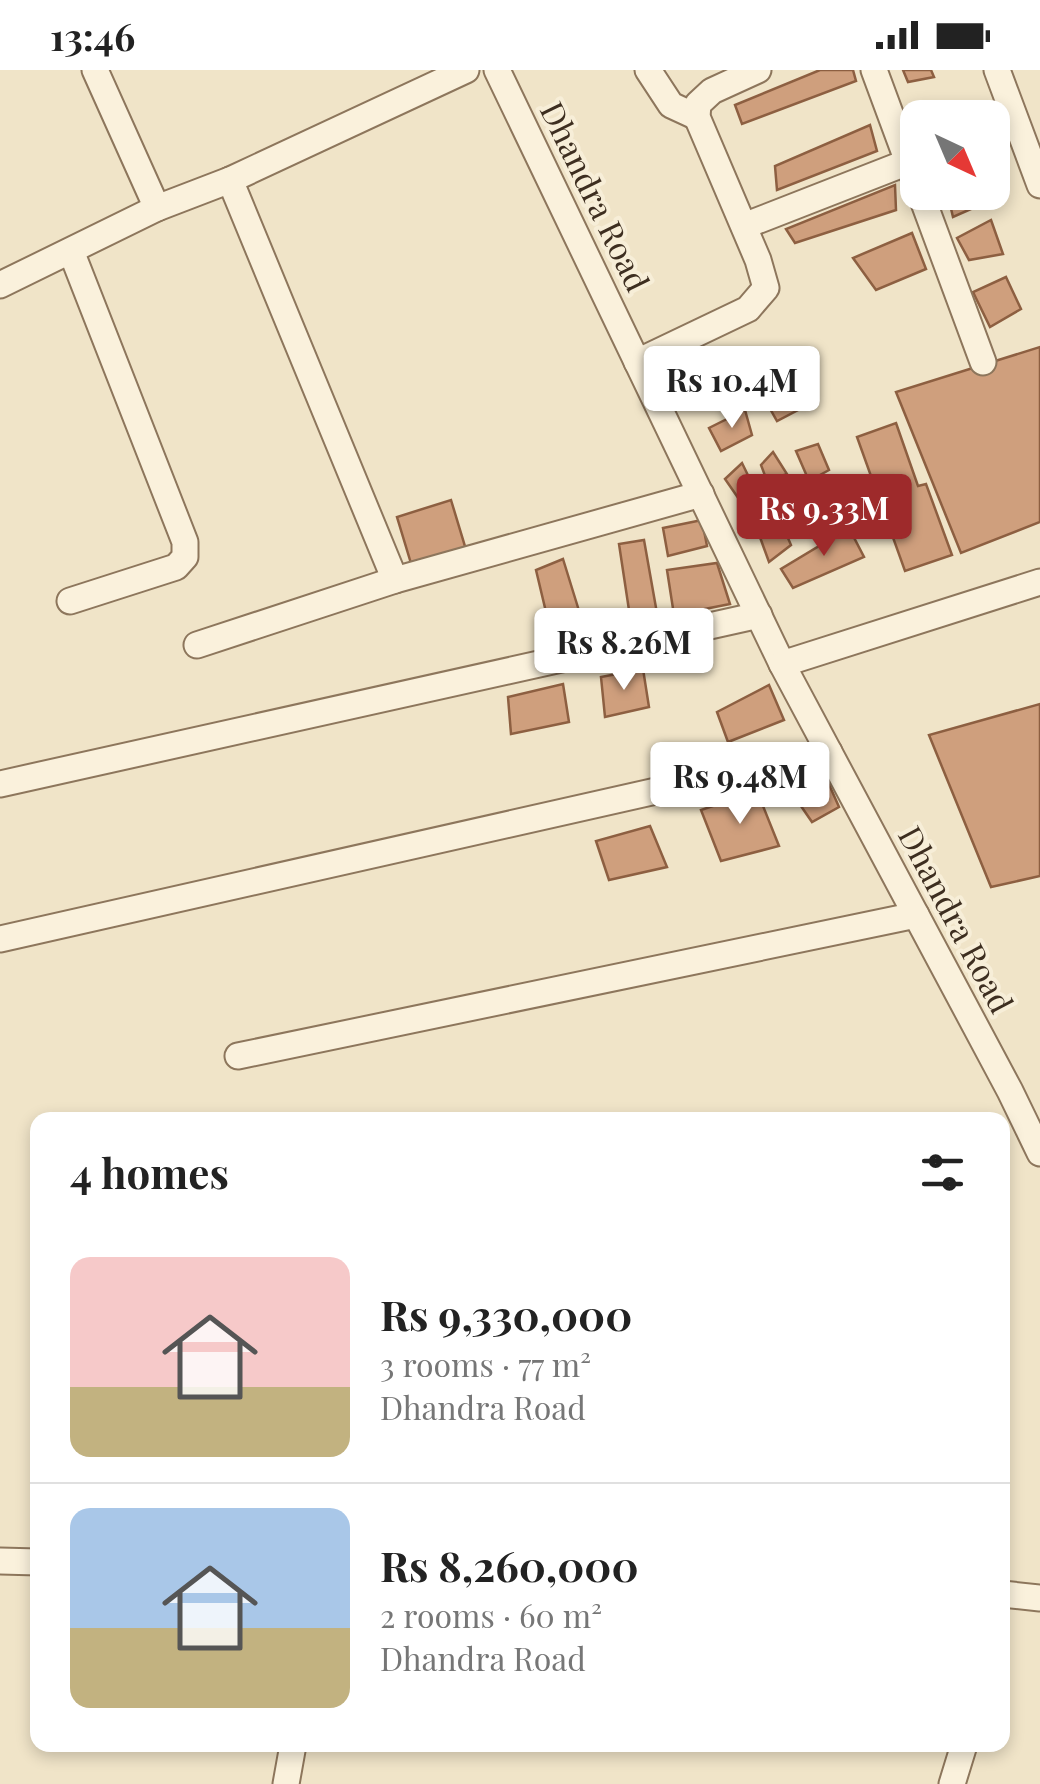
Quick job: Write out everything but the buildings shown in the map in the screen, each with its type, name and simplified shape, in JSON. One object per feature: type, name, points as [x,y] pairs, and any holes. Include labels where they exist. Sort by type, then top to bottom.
[{"type":"street","points":[[95,70],[157,208]]},
{"type":"street","points":[[1,280],[157,208],[230,180],[466,70]]},
{"type":"street","name":"Dhandra Road","points":[[498,70],[782,664],[1040,1153]]},
{"type":"street","points":[[648,70],[671,105],[697,117]]},
{"type":"street","points":[[637,362],[748,309],[766,288],[758,260],[697,117],[698,104],[712,91],[758,70]]},
{"type":"street","points":[[874,70],[900,140]]},
{"type":"street","points":[[997,70],[1040,186]]},
{"type":"street","points":[[230,180],[394,580]]},
{"type":"street","points":[[744,226],[900,184]]},
{"type":"street","points":[[926,210],[984,362]]},
{"type":"street","points":[[70,601],[176,567],[185,557],[185,542],[71,250]]},
{"type":"street","points":[[197,646],[394,580],[701,494]]},
{"type":"street","points":[[782,664],[1040,582]]},
{"type":"street","points":[[0,784],[759,616]]},
{"type":"street","points":[[0,939],[829,752]]},
{"type":"street","points":[[238,1056],[916,915]]},
{"type":"street","points":[[0,1561],[30,1562]]},
{"type":"street","points":[[1010,1600],[1040,1598]]},
{"type":"street","points":[[286,1784],[292,1752]]},
{"type":"street","points":[[952,1784],[962,1752]]}]
